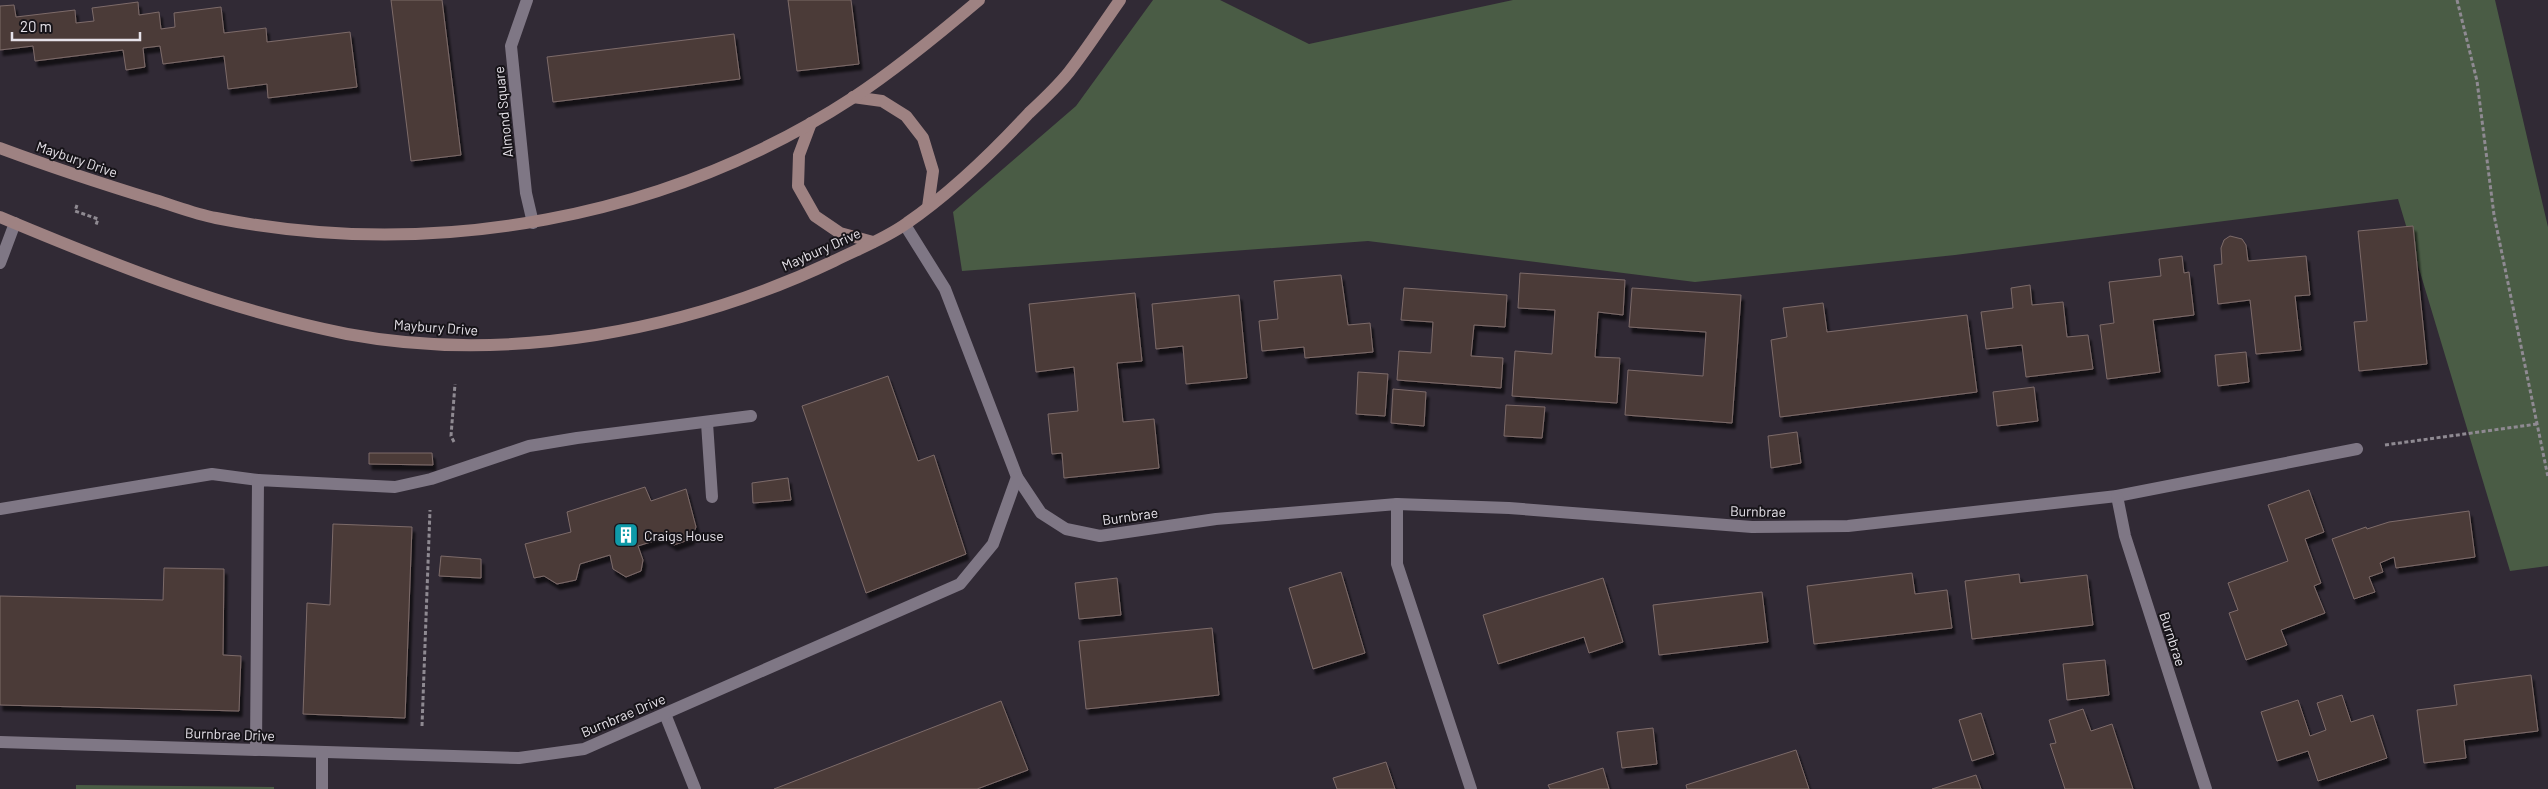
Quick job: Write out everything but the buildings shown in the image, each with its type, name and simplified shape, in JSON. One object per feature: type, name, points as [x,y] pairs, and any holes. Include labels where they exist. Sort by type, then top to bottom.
[{"type":"street","name":"Almond Square","points":[[527,0],[511,46],[526,193],[532,223]]},
{"type":"street","name":"Maybury Drive","points":[[0,148],[86,180],[213,217],[333,234],[397,235],[450,232],[532,223],[626,202],[673,187],[745,156],[811,123],[853,97],[924,47],[979,0]]},
{"type":"street","name":"Maybury Drive","points":[[0,217],[85,253],[211,298],[277,317],[349,334],[417,342],[480,345],[544,343],[621,332],[738,299],[801,277],[905,225],[988,156],[1067,75],[1120,0]]},
{"type":"street","points":[[853,97],[882,101],[906,116],[923,138],[933,171],[928,207]]},
{"type":"street","name":"Maybury Drive","points":[[811,123],[799,155],[798,186],[815,216],[840,233],[873,242]]},
{"type":"street","points":[[0,263],[15,223]]},
{"type":"street","name":"Burnbrae","points":[[905,225],[945,289],[1017,477],[1041,513],[1066,529],[1100,536],[1216,519],[1397,504],[1508,508],[1752,527],[1848,526],[2117,496],[2357,449]]},
{"type":"street","points":[[0,509],[212,474],[258,480],[395,487],[431,479],[528,446],[751,416]]},
{"type":"street","points":[[706,423],[712,497]]},
{"type":"street","name":"Burnbrae Drive","points":[[0,742],[519,758],[584,749],[960,584],[993,544],[1017,477]]},
{"type":"street","points":[[256,750],[258,480]]},
{"type":"street","name":"Burnbrae","points":[[2117,496],[2125,536],[2206,789]]},
{"type":"street","points":[[1397,504],[1397,564],[1471,789]]},
{"type":"street","points":[[665,714],[695,789]]},
{"type":"street","points":[[322,752],[322,789]]},
{"type":"path","points":[[2457,0],[2477,81],[2494,215],[2548,477]]},
{"type":"path","points":[[85,253],[98,219],[75,211],[86,180]]},
{"type":"path","points":[[454,444],[451,436],[455,384]]},
{"type":"path","points":[[2357,449],[2537,424]]},
{"type":"path","points":[[421,754],[431,479]]},
{"type":"green space","points":[[1153,0],[1220,0],[1309,44],[1513,0],[2495,0],[2548,227],[2548,566],[2510,571],[2398,199],[1955,255],[1695,282],[1368,241],[962,271],[953,212],[1076,106]]},
{"type":"green space","points":[[76,785],[274,787],[274,789],[76,789]]},
{"type":"place","name":"Craigs House","points":[[626,535]]}]
